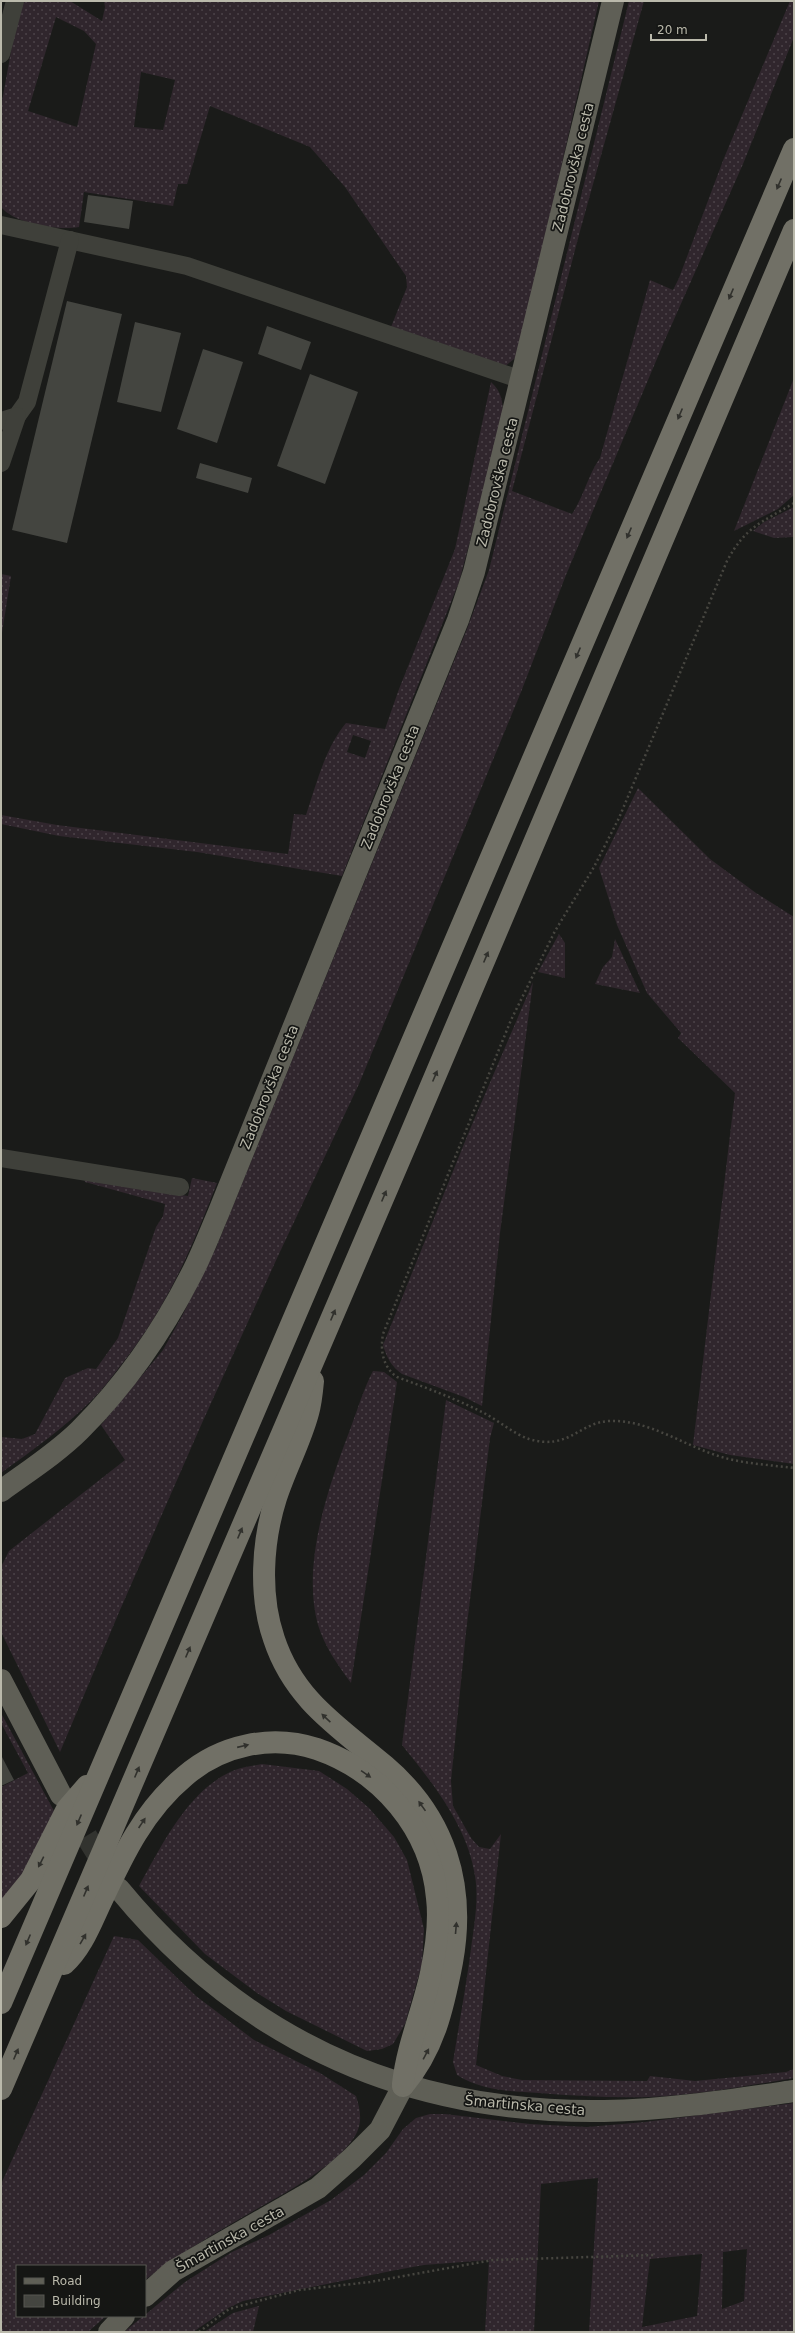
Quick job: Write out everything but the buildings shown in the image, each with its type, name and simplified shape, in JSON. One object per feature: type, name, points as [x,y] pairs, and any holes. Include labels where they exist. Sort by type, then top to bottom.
[{"type":"highway","points":[[1,2003],[794,149]]},
{"type":"highway","points":[[1,2089],[318,1351],[794,230]]},
{"type":"highway","points":[[318,1351],[308,1414],[288,1463],[271,1518],[265,1562],[267,1603],[274,1639],[290,1674],[303,1693],[335,1726],[403,1783],[430,1817],[440,1837],[449,1861],[457,1900],[454,1951],[449,1979],[428,2050],[419,2067],[403,2086]]},
{"type":"highway","points":[[49,1978],[72,1956],[128,1845],[141,1825],[154,1808],[184,1776],[200,1764],[217,1755],[253,1744],[293,1744],[313,1748],[352,1765],[389,1794],[413,1825],[432,1866],[437,1898],[435,1947],[423,2004],[407,2056],[403,2086]]},
{"type":"highway","points":[[1,1917],[31,1880],[67,1809],[100,1771]]},
{"type":"main road","name":"Zadobrovška cesta","points":[[1,1491],[79,1430],[116,1389],[147,1350],[170,1315],[192,1274],[458,620],[474,572],[522,380],[613,1]]},
{"type":"main road","points":[[1,1680],[61,1795]]},
{"type":"main road","points":[[119,1889],[183,1958],[252,2012],[312,2048],[346,2064],[403,2086]]},
{"type":"main road","name":"Šmartinska cesta","points":[[146,2295],[173,2271],[318,2188],[352,2158],[380,2130],[403,2086],[457,2099],[512,2107],[597,2111],[697,2103],[794,2091]]},
{"type":"main road","points":[[109,2332],[123,2317]]},
{"type":"street","points":[[1,54],[15,1]]},
{"type":"street","points":[[1,225],[187,266],[522,380]]},
{"type":"street","points":[[1,462],[9,418],[27,402],[70,240]]},
{"type":"street","points":[[1,1158],[180,1187]]},
{"type":"path","points":[[794,503],[753,526],[737,542],[727,561],[619,818],[594,867],[555,931],[511,1020],[383,1334],[380,1348],[388,1371],[398,1377],[464,1403],[528,1438],[548,1443],[566,1438],[608,1421],[622,1421],[637,1424],[690,1447],[726,1458],[794,1468]]},
{"type":"path","points":[[199,2332],[229,2309],[299,2290],[370,2282],[493,2260],[654,2255]]},
{"type":"shaded area","points":[[20,1],[70,1],[102,21],[105,7],[104,1],[599,1],[518,356],[504,367],[391,327],[407,287],[406,276],[345,187],[310,147],[210,106],[187,184],[178,184],[173,206],[84,192],[79,227],[49,227],[26,222],[16,218],[1,207],[1,107]],"holes":[[[56,17],[84,31],[96,44],[77,127],[28,111]],[[141,72],[175,80],[163,130],[134,127]]]},
{"type":"shaded area","points":[[629,1],[644,1],[580,231],[512,491],[572,514],[580,500],[592,471],[600,458],[650,280],[673,290],[679,278],[724,158],[790,1],[794,1],[794,37],[743,164],[664,342],[566,575],[521,692],[359,1084],[278,1256],[202,1423],[60,1752],[1,1632],[1,1567],[9,1551],[125,1460],[101,1425],[163,1350],[216,1248],[467,629],[489,570]]},
{"type":"shaded area","points":[[794,378],[794,495],[778,509],[734,531]]},
{"type":"shaded area","points":[[491,382],[500,394],[503,407],[503,417],[459,582],[342,876],[197,852],[59,836],[1,824],[1,815],[57,825],[288,854],[294,814],[306,815],[327,755],[332,744],[346,723],[385,729],[399,689],[455,549]],"holes":[[[353,735],[371,741],[365,758],[347,752]]]},
{"type":"shaded area","points":[[794,507],[794,537],[774,538],[753,531],[764,522]]},
{"type":"shaded area","points":[[1,574],[11,576],[1,639]]},
{"type":"shaded area","points":[[638,788],[710,859],[756,893],[794,917],[794,1464],[730,1455],[693,1445],[735,1093],[678,1038],[681,1033],[647,993],[617,925],[599,868]]},
{"type":"shaded area","points":[[559,934],[565,943],[565,978],[538,972]]},
{"type":"shaded area","points":[[615,939],[640,993],[595,984],[603,967],[612,957]]},
{"type":"shaded area","points":[[533,982],[500,1233],[482,1406],[464,1397],[402,1374],[390,1361],[383,1345],[468,1134]]},
{"type":"shaded area","points":[[84,1178],[188,1196],[192,1178],[217,1183],[197,1233],[175,1280],[135,1347],[93,1399],[48,1438],[1,1473],[1,1437],[22,1439],[35,1434],[65,1378],[88,1368],[96,1369],[118,1338],[156,1227],[163,1216],[165,1204],[85,1182]]},
{"type":"shaded area","points":[[373,1371],[384,1372],[397,1382],[351,1683],[324,1641],[318,1625],[314,1601],[313,1576],[315,1550],[326,1499],[361,1398]]},
{"type":"shaded area","points":[[446,1400],[494,1423],[490,1438],[466,1632],[451,1781],[453,1806],[471,1838],[479,1847],[490,1849],[501,1834],[476,2065],[502,2076],[522,2080],[647,2081],[650,2076],[695,2081],[786,2072],[794,2069],[794,2078],[722,2090],[686,2094],[649,2097],[622,2097],[507,2091],[477,2084],[457,2075],[453,2062],[475,1922],[475,1876],[465,1840],[457,1823],[425,1774],[402,1745]]},
{"type":"shaded area","points":[[1,1713],[54,1811],[34,1859],[1,1905],[1,1787],[28,1773],[1,1723]]},
{"type":"shaded area","points":[[262,1764],[319,1771],[347,1789],[369,1808],[394,1837],[407,1860],[424,1929],[422,1964],[405,2024],[393,2044],[382,2049],[367,2051],[286,2011],[257,1993],[205,1954],[139,1886],[178,1819],[204,1790],[219,1778],[235,1770]]},
{"type":"shaded area","points":[[114,1936],[138,1940],[196,1996],[254,2040],[320,2073],[356,2096],[359,2107],[360,2123],[356,2134],[345,2149],[334,2160],[308,2179],[199,2243],[146,2279],[146,2265],[16,2265],[16,2317],[105,2317],[88,2332],[1,2332],[1,2184]]},
{"type":"shaded area","points":[[794,2103],[794,2332],[589,2332],[598,2178],[541,2184],[534,2332],[485,2332],[489,2260],[424,2265],[243,2301],[228,2308],[193,2332],[124,2332],[142,2317],[146,2317],[146,2314],[185,2282],[232,2252],[269,2235],[331,2200],[364,2175],[386,2153],[403,2129],[416,2118],[430,2114],[445,2114],[530,2124],[587,2127],[645,2122]],"holes":[[[747,2249],[744,2301],[722,2309],[723,2252]],[[702,2254],[697,2316],[642,2327],[650,2259]]]},
{"type":"shaded area","points":[[259,2306],[253,2332],[204,2332],[233,2313]]},
{"type":"tunnel","points":[[69,1808],[109,1873]]}]
